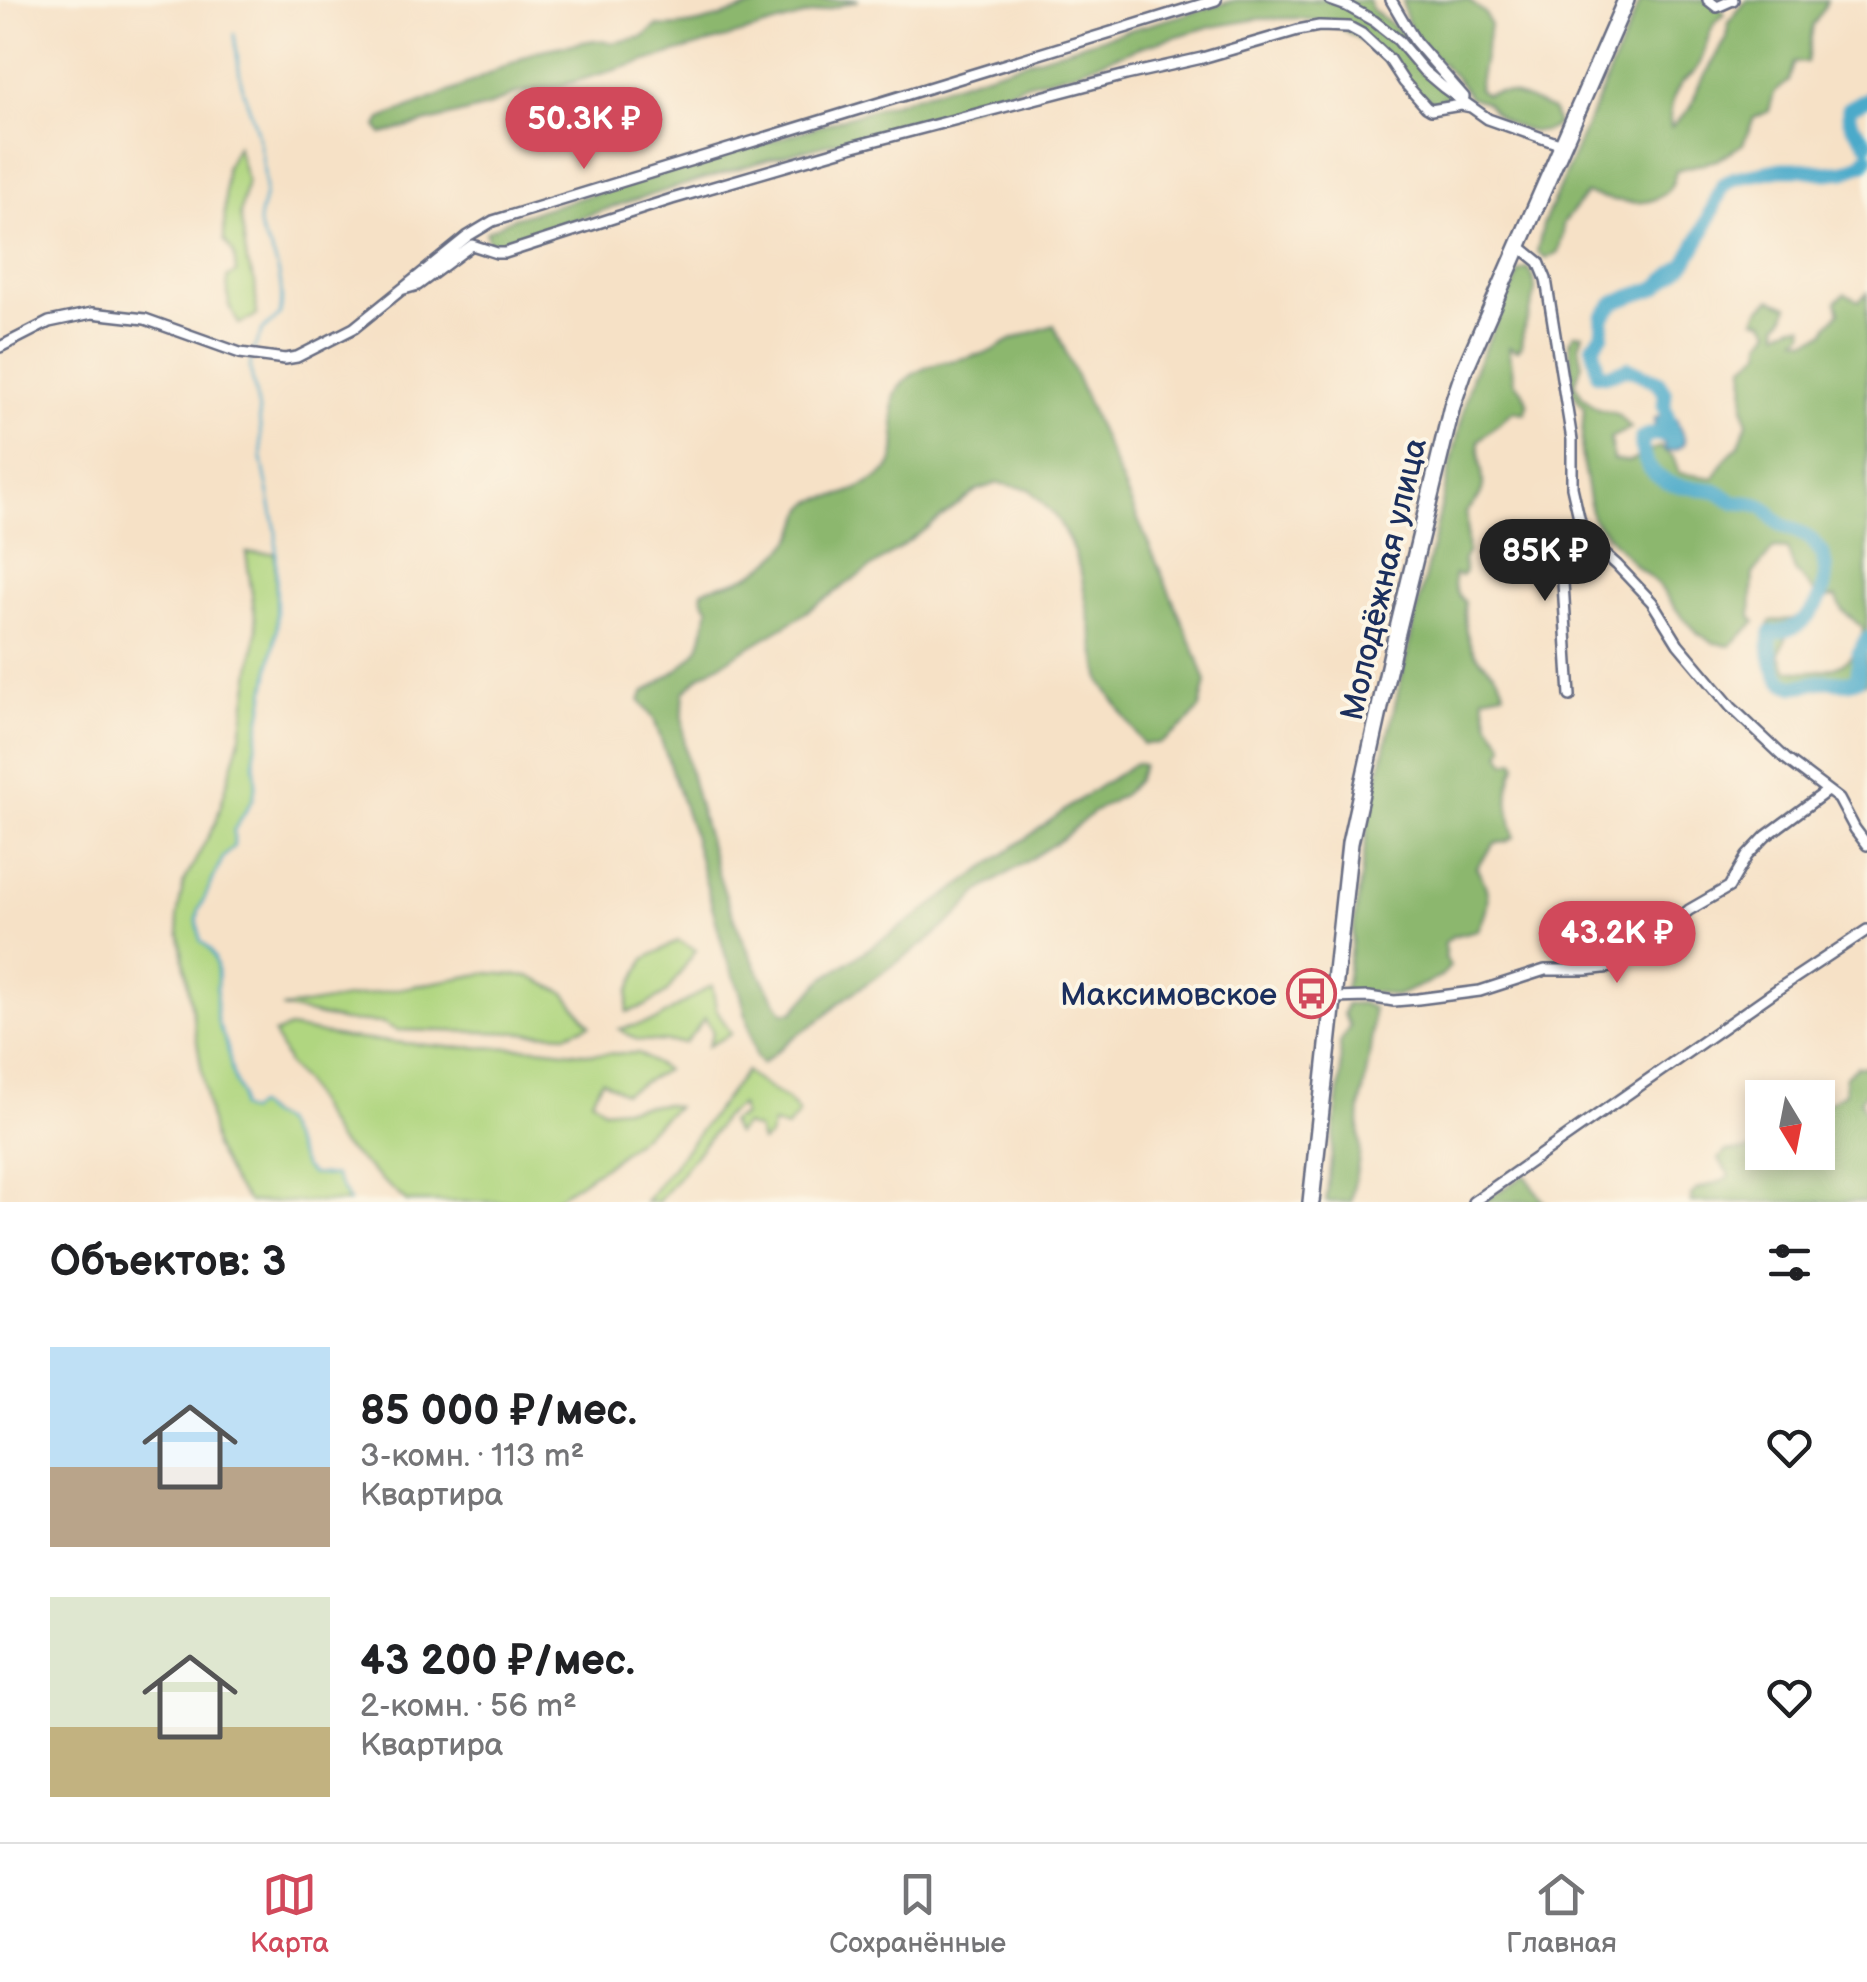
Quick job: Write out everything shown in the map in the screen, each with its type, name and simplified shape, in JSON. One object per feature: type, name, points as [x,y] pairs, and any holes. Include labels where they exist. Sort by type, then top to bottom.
[{"type":"main road","name":"Молодёжная улица","points":[[1311,1202],[1350,843],[1447,425],[1464,370],[1626,0]]},
{"type":"street","points":[[0,347],[49,322],[92,313],[145,319],[240,353],[297,357],[354,328],[468,236],[494,221],[1216,0]]},
{"type":"street","points":[[1330,0],[1374,21],[1398,40],[1424,71],[1488,118],[1562,146]]},
{"type":"street","points":[[1391,0],[1415,41],[1474,109]]},
{"type":"street","points":[[1708,0],[1718,7],[1733,0]]},
{"type":"street","points":[[398,291],[418,285],[472,244],[497,254],[505,253],[854,146],[1319,26],[1349,27],[1362,34],[1389,59],[1404,82],[1431,110],[1460,104],[1474,109]]},
{"type":"street","points":[[1518,245],[1538,262],[1546,279],[1572,440],[1572,487],[1580,522],[1590,540],[1652,602],[1678,644],[1731,707],[1786,759],[1839,800],[1867,845]]},
{"type":"street","points":[[1570,696],[1562,567],[1580,522]]},
{"type":"street","points":[[1333,998],[1418,999],[1480,991],[1545,970],[1612,967],[1634,956],[1690,910],[1729,887],[1747,856],[1766,836],[1827,790]]},
{"type":"street","points":[[1473,1202],[1867,930]]},
{"type":"green space","points":[[775,0],[859,0],[559,86],[517,93],[487,107],[382,134],[377,126],[381,119],[537,51],[594,40],[611,43],[643,37],[657,26],[702,22]]},
{"type":"green space","points":[[1236,0],[1369,0],[1372,9],[1404,35],[1455,91],[1456,102],[1442,97],[1438,104],[1418,92],[1369,44],[1329,22],[1259,19],[1205,28],[1140,47],[1076,71],[1022,85],[961,110],[773,158],[493,247],[488,241],[486,232],[513,218]]},
{"type":"green space","points":[[1403,0],[1468,0],[1485,13],[1490,25],[1478,89],[1485,94],[1511,93],[1553,110],[1557,125],[1538,132],[1518,128],[1499,117],[1486,102],[1469,97],[1411,29]]},
{"type":"green space","points":[[1641,0],[1713,0],[1725,14],[1709,34],[1696,70],[1676,91],[1671,127],[1691,108],[1698,87],[1727,38],[1728,23],[1747,0],[1827,0],[1813,25],[1807,62],[1794,63],[1789,81],[1774,93],[1769,111],[1754,118],[1743,144],[1717,160],[1676,170],[1671,186],[1653,200],[1619,201],[1586,194],[1563,224],[1558,252],[1546,259],[1537,252],[1543,225]]},
{"type":"green space","points":[[237,146],[247,181],[240,214],[247,262],[255,282],[257,315],[239,324],[229,306],[227,278],[236,273],[234,254],[224,240],[226,167]]},
{"type":"green space","points":[[1528,268],[1535,287],[1534,297],[1521,347],[1517,351],[1509,347],[1514,382],[1528,403],[1525,413],[1513,411],[1479,440],[1483,486],[1466,512],[1465,572],[1461,576],[1455,574],[1454,582],[1465,602],[1465,624],[1472,647],[1503,686],[1504,692],[1483,696],[1489,723],[1503,742],[1501,752],[1506,762],[1515,760],[1517,764],[1508,800],[1514,837],[1495,843],[1476,867],[1487,890],[1485,913],[1478,930],[1445,942],[1445,958],[1450,966],[1441,977],[1396,996],[1357,994],[1345,991],[1370,812],[1472,375],[1519,272]]},
{"type":"green space","points":[[1867,293],[1867,681],[1843,686],[1796,686],[1781,680],[1771,664],[1766,639],[1771,621],[1803,618],[1803,625],[1788,634],[1779,654],[1787,670],[1800,671],[1826,670],[1846,661],[1860,642],[1863,628],[1843,611],[1836,597],[1823,602],[1795,571],[1787,549],[1774,548],[1753,574],[1751,617],[1756,622],[1731,645],[1714,643],[1699,634],[1658,584],[1592,518],[1581,452],[1584,408],[1572,390],[1569,342],[1574,334],[1583,334],[1579,346],[1582,363],[1575,384],[1582,396],[1598,409],[1617,414],[1631,428],[1610,438],[1613,460],[1629,462],[1659,447],[1673,457],[1679,473],[1714,478],[1739,445],[1747,422],[1745,365],[1762,351],[1762,342],[1771,330],[1764,320],[1755,319],[1759,310],[1771,299],[1788,306],[1778,325],[1779,332],[1804,325],[1805,332],[1798,338],[1808,340],[1825,333],[1840,312],[1836,301],[1845,294],[1859,301]]},
{"type":"green space","points":[[1054,325],[1197,656],[1206,682],[1200,708],[1161,743],[1143,744],[1101,681],[1081,573],[1070,542],[1055,516],[1029,489],[998,483],[977,490],[790,623],[700,676],[684,692],[684,743],[690,773],[735,920],[783,1012],[793,1012],[823,979],[1079,800],[1135,763],[1143,765],[1137,780],[1124,794],[980,891],[925,943],[840,1002],[762,1064],[756,1057],[740,991],[725,954],[691,828],[654,719],[640,701],[643,693],[682,666],[699,647],[709,608],[702,591],[757,571],[773,559],[792,539],[805,508],[814,501],[855,490],[889,468],[895,450],[894,401],[904,382],[926,368],[991,351]]},
{"type":"green space","points":[[246,553],[275,553],[277,627],[254,757],[253,799],[234,830],[234,846],[223,858],[197,920],[201,941],[215,958],[216,1012],[240,1095],[240,1108],[248,1112],[256,1105],[282,1122],[304,1167],[311,1174],[335,1176],[349,1202],[249,1202],[233,1183],[214,1146],[177,918],[183,884],[216,822],[241,735],[257,630]]},
{"type":"green space","points":[[678,941],[696,950],[667,992],[627,1012],[629,991],[645,959]]},
{"type":"green space","points":[[488,973],[529,976],[565,993],[590,1025],[567,1034],[396,1030],[383,1023],[344,1021],[282,1008],[334,1000]]},
{"type":"green space","points":[[712,985],[716,1008],[731,1034],[708,1046],[713,1032],[705,1018],[685,1043],[638,1040],[619,1029],[655,1021]]},
{"type":"green space","points":[[1361,1003],[1373,1008],[1351,1202],[1326,1202],[1341,1075],[1340,1043],[1350,1026],[1343,1014],[1346,1005]]},
{"type":"green space","points":[[289,1028],[346,1038],[449,1047],[638,1053],[665,1070],[624,1093],[602,1080],[592,1099],[604,1110],[665,1104],[676,1107],[609,1163],[550,1202],[407,1202],[336,1140],[304,1083],[289,1066],[274,1034]]},
{"type":"green space","points":[[1857,1066],[1867,1067],[1867,1091],[1860,1100],[1867,1116],[1867,1202],[1691,1202],[1695,1191],[1729,1175],[1719,1159],[1726,1151],[1745,1151],[1745,1170],[1835,1170],[1835,1099],[1845,1093],[1845,1077]]},
{"type":"green space","points":[[746,1071],[788,1101],[799,1114],[787,1128],[773,1124],[769,1137],[761,1142],[757,1129],[744,1125],[736,1134],[729,1122],[743,1116],[740,1105],[722,1118],[658,1202],[645,1202]]},
{"type":"green space","points":[[1525,1175],[1544,1202],[1482,1202]]},
{"type":"water","points":[[1655,418],[1676,419],[1684,437],[1679,448],[1664,450],[1655,429]]},
{"type":"waterway","points":[[234,34],[241,81],[263,164],[265,192],[260,229],[275,260],[281,292],[280,315],[263,330],[252,352]]},
{"type":"waterway","points":[[1867,99],[1849,108],[1852,124],[1867,143]]},
{"type":"waterway","points":[[1867,157],[1863,164],[1845,171],[1781,169],[1735,178],[1723,185],[1685,264],[1656,288],[1615,302],[1603,317],[1602,334],[1593,346],[1598,374],[1628,368],[1658,382],[1665,393],[1664,406],[1671,429],[1664,435],[1642,438],[1644,458],[1655,474],[1673,484],[1712,490],[1732,501],[1759,505],[1779,523],[1810,538],[1820,550],[1825,581],[1813,610],[1799,624],[1771,633],[1771,657],[1781,680],[1795,686],[1858,679],[1859,653],[1867,639]]},
{"type":"waterway","points":[[251,360],[262,459],[276,531],[277,627],[254,758],[253,799],[234,830],[234,846],[223,858],[197,920],[201,941],[215,958],[216,1012],[240,1095],[240,1108],[248,1112],[256,1105],[282,1122],[304,1167],[311,1174],[335,1176],[349,1202]]},
{"type":"place","name":"Максимовское","points":[[1312,994]]}]
